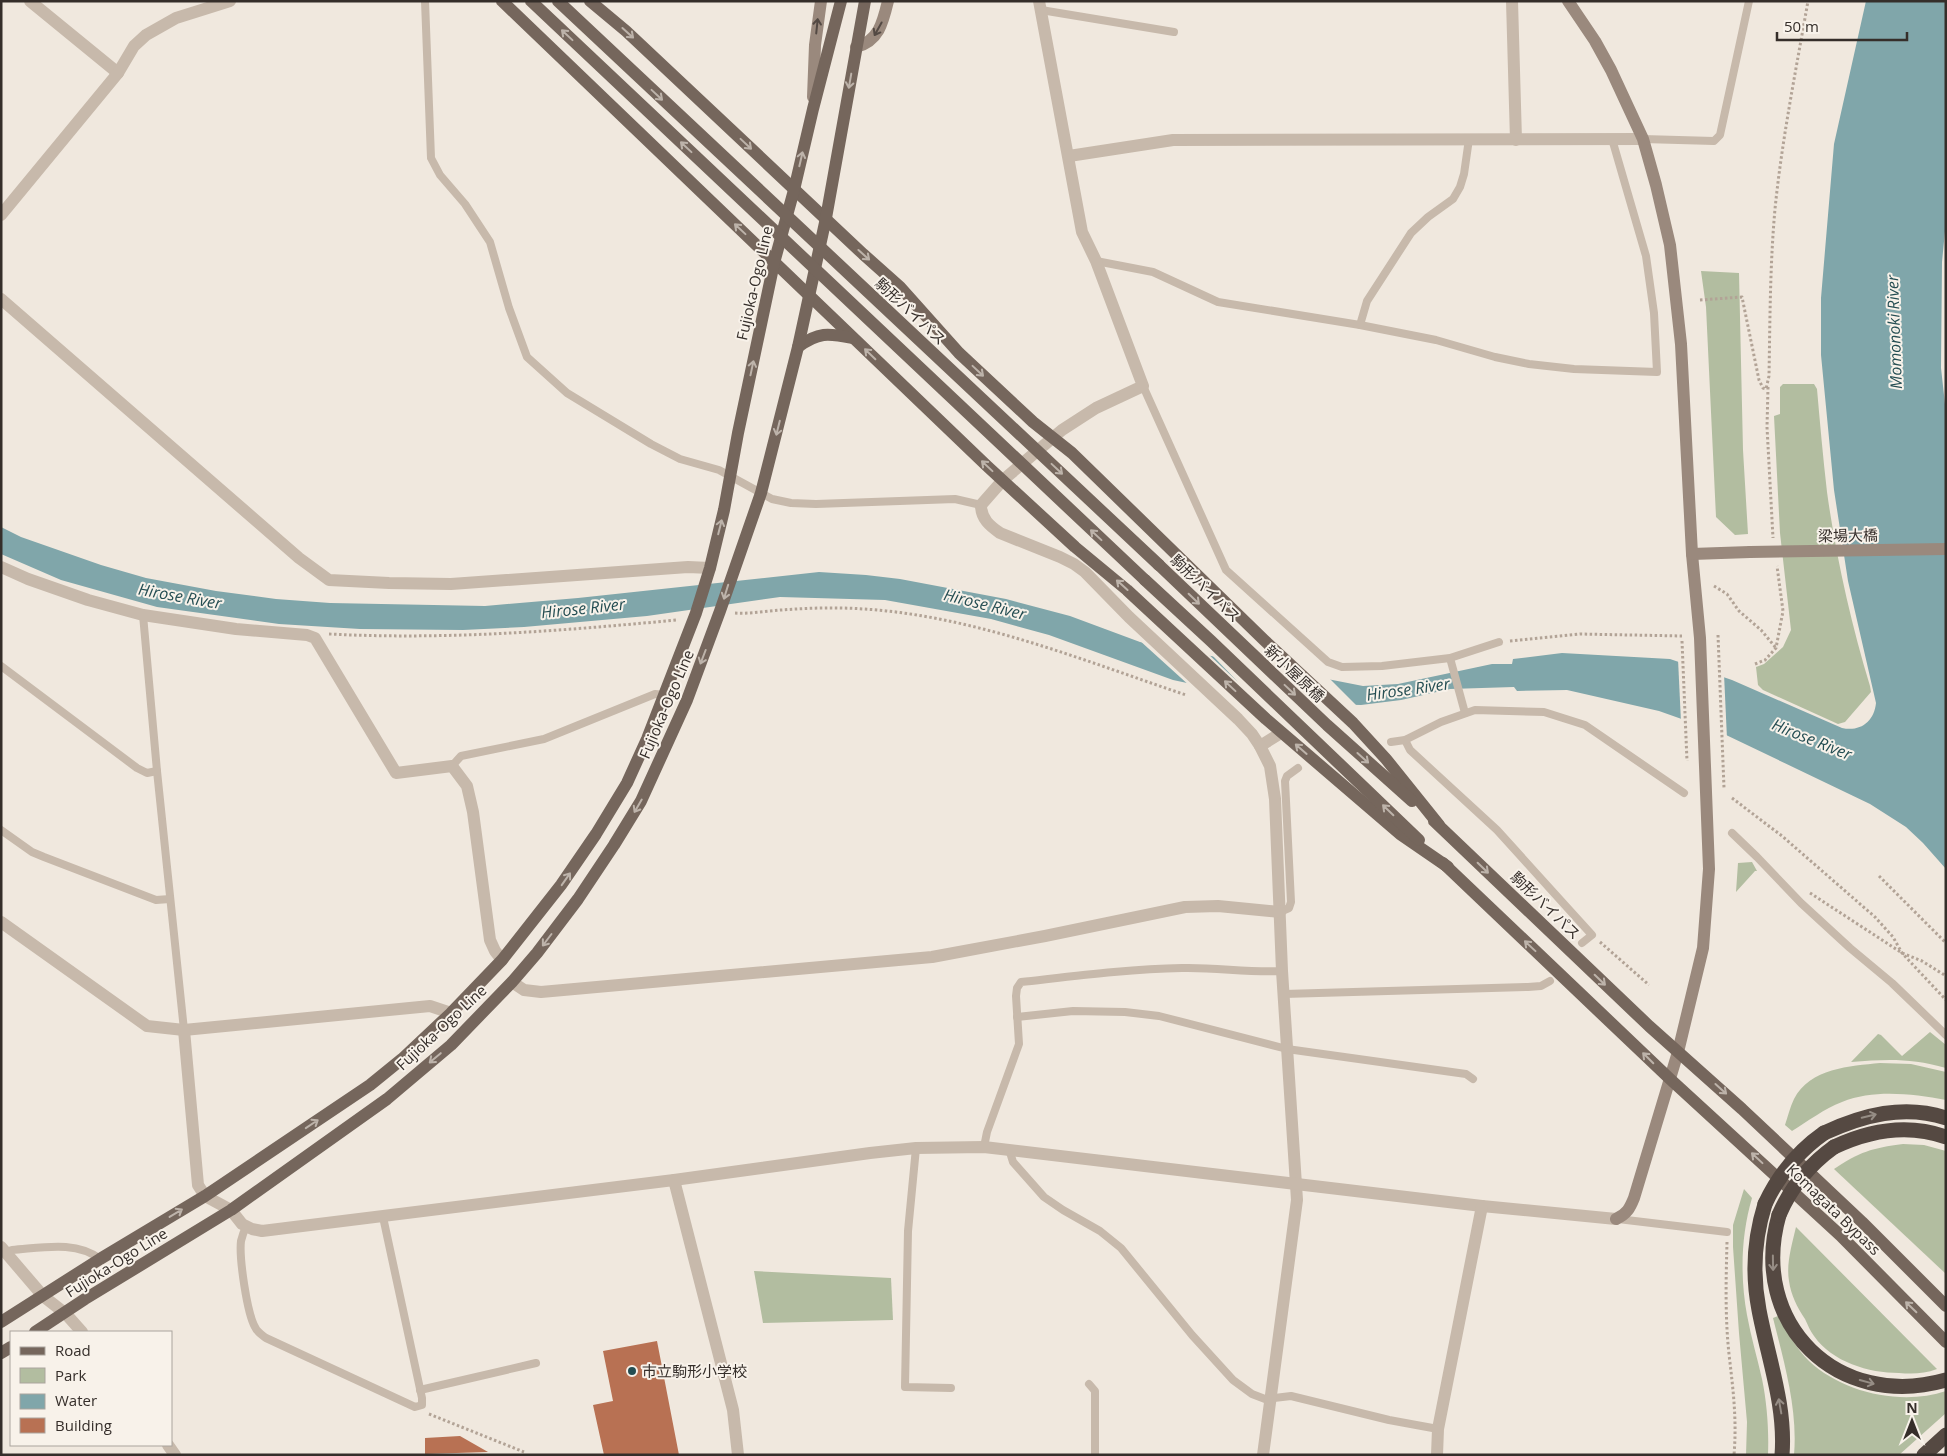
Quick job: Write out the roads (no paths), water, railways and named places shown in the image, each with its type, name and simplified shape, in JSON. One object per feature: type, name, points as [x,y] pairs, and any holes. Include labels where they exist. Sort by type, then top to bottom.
[{"type":"highway","points":[[1782,1455],[1781,1416],[1759,1309],[1756,1283],[1756,1242],[1765,1204],[1780,1175],[1800,1151],[1824,1133],[1870,1115],[1892,1112],[1914,1112],[1946,1118]]},
{"type":"highway","points":[[1946,1137],[1917,1130],[1896,1129],[1877,1131],[1856,1137],[1834,1147],[1802,1175],[1786,1200],[1779,1215],[1772,1249],[1772,1271],[1776,1291],[1785,1314],[1808,1347],[1824,1362],[1843,1374],[1865,1383],[1886,1387],[1926,1386],[1946,1380]]},
{"type":"highway","points":[[1924,1455],[1946,1435]]},
{"type":"main road","points":[[502,1],[808,296],[1003,480],[1158,618],[1266,720],[1400,834],[1448,868]]},
{"type":"main road","points":[[532,1],[1145,580],[1211,640],[1670,1080],[1840,1235],[1946,1342]]},
{"type":"main road","name":"駒形バイパス","points":[[558,1],[1159,565],[1241,645]]},
{"type":"main road","points":[[590,1],[626,31],[900,287],[959,353],[1033,422],[1072,453],[1353,724],[1386,759],[1439,825]]},
{"type":"main road","name":"Fujioka-Ogo Line","points":[[1,1322],[100,1259],[205,1196],[370,1085],[402,1059],[451,1013],[502,960],[562,885],[596,834],[626,782],[665,695],[696,614],[709,571],[724,510],[774,263],[841,1]]},
{"type":"main road","points":[[761,493],[798,347],[826,218],[865,1]]},
{"type":"main road","points":[[798,347],[811,338],[820,335],[833,334],[854,339]]},
{"type":"main road","name":"Fujioka-Ogo Line","points":[[37,1331],[231,1210],[387,1099],[451,1045],[512,982],[578,899],[641,801],[687,700],[761,493]]},
{"type":"main road","name":"新小屋原橋","points":[[1241,645],[1327,725]]},
{"type":"main road","name":"駒形バイパス","points":[[1327,725],[1439,825],[1649,1026],[1742,1108],[1862,1222],[1946,1306]]},
{"type":"street","points":[[30,1],[118,74]]},
{"type":"street","points":[[1,215],[118,74],[134,46],[146,35],[176,18],[230,1]]},
{"type":"street","points":[[813,109],[815,45],[821,1]]},
{"type":"street","points":[[856,47],[866,44],[874,37],[881,26],[888,1]]},
{"type":"street","points":[[1512,1],[1516,140]]},
{"type":"street","points":[[184,1030],[198,1185],[205,1196],[231,1210],[246,1227],[262,1231],[916,1148],[984,1146],[1482,1206],[1616,1219],[1624,1215],[1630,1208],[1634,1198],[1670,1080],[1703,948],[1709,870],[1700,638],[1692,554],[1681,344],[1670,244],[1643,139],[1611,70],[1568,1]]},
{"type":"street","points":[[1040,5],[1082,232],[1096,261],[1143,386],[1096,408],[1072,422],[1003,480],[981,506],[981,512],[992,527],[1000,533],[1074,564],[1096,582],[1129,617],[1238,719],[1252,734],[1270,766],[1275,799],[1282,972],[1298,1200],[1263,1455]]},
{"type":"street","points":[[1069,156],[1173,140],[1643,139]]},
{"type":"street","points":[[1,299],[299,558],[329,580],[451,584],[688,567],[709,571]]},
{"type":"street","name":"梁場大橋","points":[[1692,554],[1946,550]]},
{"type":"street","points":[[1,567],[28,580],[143,615],[236,629],[307,635],[316,638],[396,773],[452,766],[467,786],[473,812],[490,940],[502,960]]},
{"type":"street","points":[[1260,746],[1281,733]]},
{"type":"street","points":[[512,982],[524,990],[541,992],[920,958],[1045,936],[1185,907],[1218,906],[1280,912]]},
{"type":"street","points":[[1,922],[147,1026],[184,1030],[430,1006],[451,1013]]},
{"type":"street","points":[[674,1180],[732,1410],[738,1455]]},
{"type":"street","points":[[1437,1455],[1438,1429],[1482,1206]]},
{"type":"street","points":[[4,1249],[43,1296],[66,1314],[81,1331]]},
{"type":"lane","points":[[425,1],[431,158],[440,175],[465,204],[490,242],[509,308],[527,356],[567,393],[651,444],[680,459],[719,470],[772,499],[791,503],[839,504],[955,499],[981,506]]},
{"type":"lane","points":[[1643,139],[1714,141],[1720,135],[1749,1]]},
{"type":"lane","points":[[1040,5],[1174,32]]},
{"type":"lane","points":[[1360,325],[1367,301],[1411,233],[1428,217],[1453,199],[1460,188],[1469,139]]},
{"type":"lane","points":[[1096,261],[1153,272],[1218,302],[1360,325],[1436,340],[1529,364],[1574,369],[1657,372],[1654,313],[1646,256],[1612,139]]},
{"type":"lane","points":[[1143,386],[1226,570],[1328,662],[1342,667],[1363,667],[1451,661],[1500,642]]},
{"type":"lane","points":[[143,615],[184,1030]]},
{"type":"lane","points":[[1451,661],[1464,712]]},
{"type":"lane","points":[[1,666],[136,768],[147,773],[157,771]]},
{"type":"lane","points":[[452,766],[461,756],[544,739],[655,694],[665,695]]},
{"type":"lane","points":[[1391,742],[1405,740],[1464,712],[1475,710],[1544,712],[1565,717],[1599,733],[1684,793]]},
{"type":"lane","points":[[1405,740],[1410,750],[1497,830],[1592,935],[1582,943]]},
{"type":"lane","points":[[1280,912],[1289,908],[1291,902],[1285,781],[1287,776],[1298,768]]},
{"type":"lane","points":[[1,830],[32,852],[44,857],[156,900],[170,900]]},
{"type":"lane","points":[[1732,833],[1757,856],[1801,904],[1892,983],[1946,1035]]},
{"type":"lane","points":[[984,1146],[987,1132],[1019,1044],[1017,988],[1021,982],[1111,972],[1183,968],[1226,969],[1259,973],[1282,972]]},
{"type":"lane","points":[[1284,994],[1528,987],[1541,986],[1550,981]]},
{"type":"lane","points":[[1017,1017],[1073,1011],[1125,1012],[1159,1016],[1287,1049],[1466,1074],[1473,1079]]},
{"type":"lane","points":[[916,1148],[908,1231],[905,1387],[951,1388]]},
{"type":"lane","points":[[1009,1150],[1012,1162],[1044,1197],[1100,1231],[1121,1248],[1192,1336],[1233,1380],[1260,1399],[1291,1396],[1389,1420],[1438,1429]]},
{"type":"lane","points":[[246,1227],[241,1240],[241,1249],[248,1306],[256,1330],[266,1338],[415,1408],[422,1406],[420,1390],[383,1216]]},
{"type":"lane","points":[[1616,1219],[1727,1232]]},
{"type":"lane","points":[[4,1249],[81,1248],[92,1252],[100,1259]]},
{"type":"lane","points":[[420,1390],[536,1363]]},
{"type":"lane","points":[[1089,1384],[1094,1391],[1095,1455]]},
{"type":"water","points":[[1866,1],[1946,1],[1946,221],[1942,262],[1941,368],[1946,413],[1946,869],[1906,827],[1870,804],[1724,734],[1659,711],[1567,690],[1517,691],[1514,687],[1450,689],[1401,700],[1361,705],[1262,699],[1173,680],[1049,635],[991,619],[885,600],[780,597],[647,616],[524,627],[463,630],[360,629],[279,624],[157,607],[61,580],[1,554],[1,527],[21,537],[101,565],[146,578],[216,591],[276,599],[330,603],[485,606],[819,572],[866,575],[900,579],[1006,599],[1070,616],[1140,642],[1363,686],[1398,684],[1492,664],[1512,664],[1513,659],[1562,653],[1670,659],[1732,680],[1842,728],[1860,727],[1869,720],[1875,710],[1876,703],[1848,581],[1834,490],[1821,355],[1821,298],[1834,144]]},
{"type":"place","name":"市立駒形小学校","points":[[632,1371]]},
{"type":"water label","name":"Momonoki River","points":[[1894,332]]},
{"type":"water label","name":"Hirose River","points":[[180,596]]},
{"type":"water label","name":"Hirose River","points":[[985,604]]},
{"type":"water label","name":"Hirose River","points":[[583,608]]},
{"type":"water label","name":"Hirose River","points":[[1408,689]]},
{"type":"water label","name":"Hirose River","points":[[1812,739]]}]
